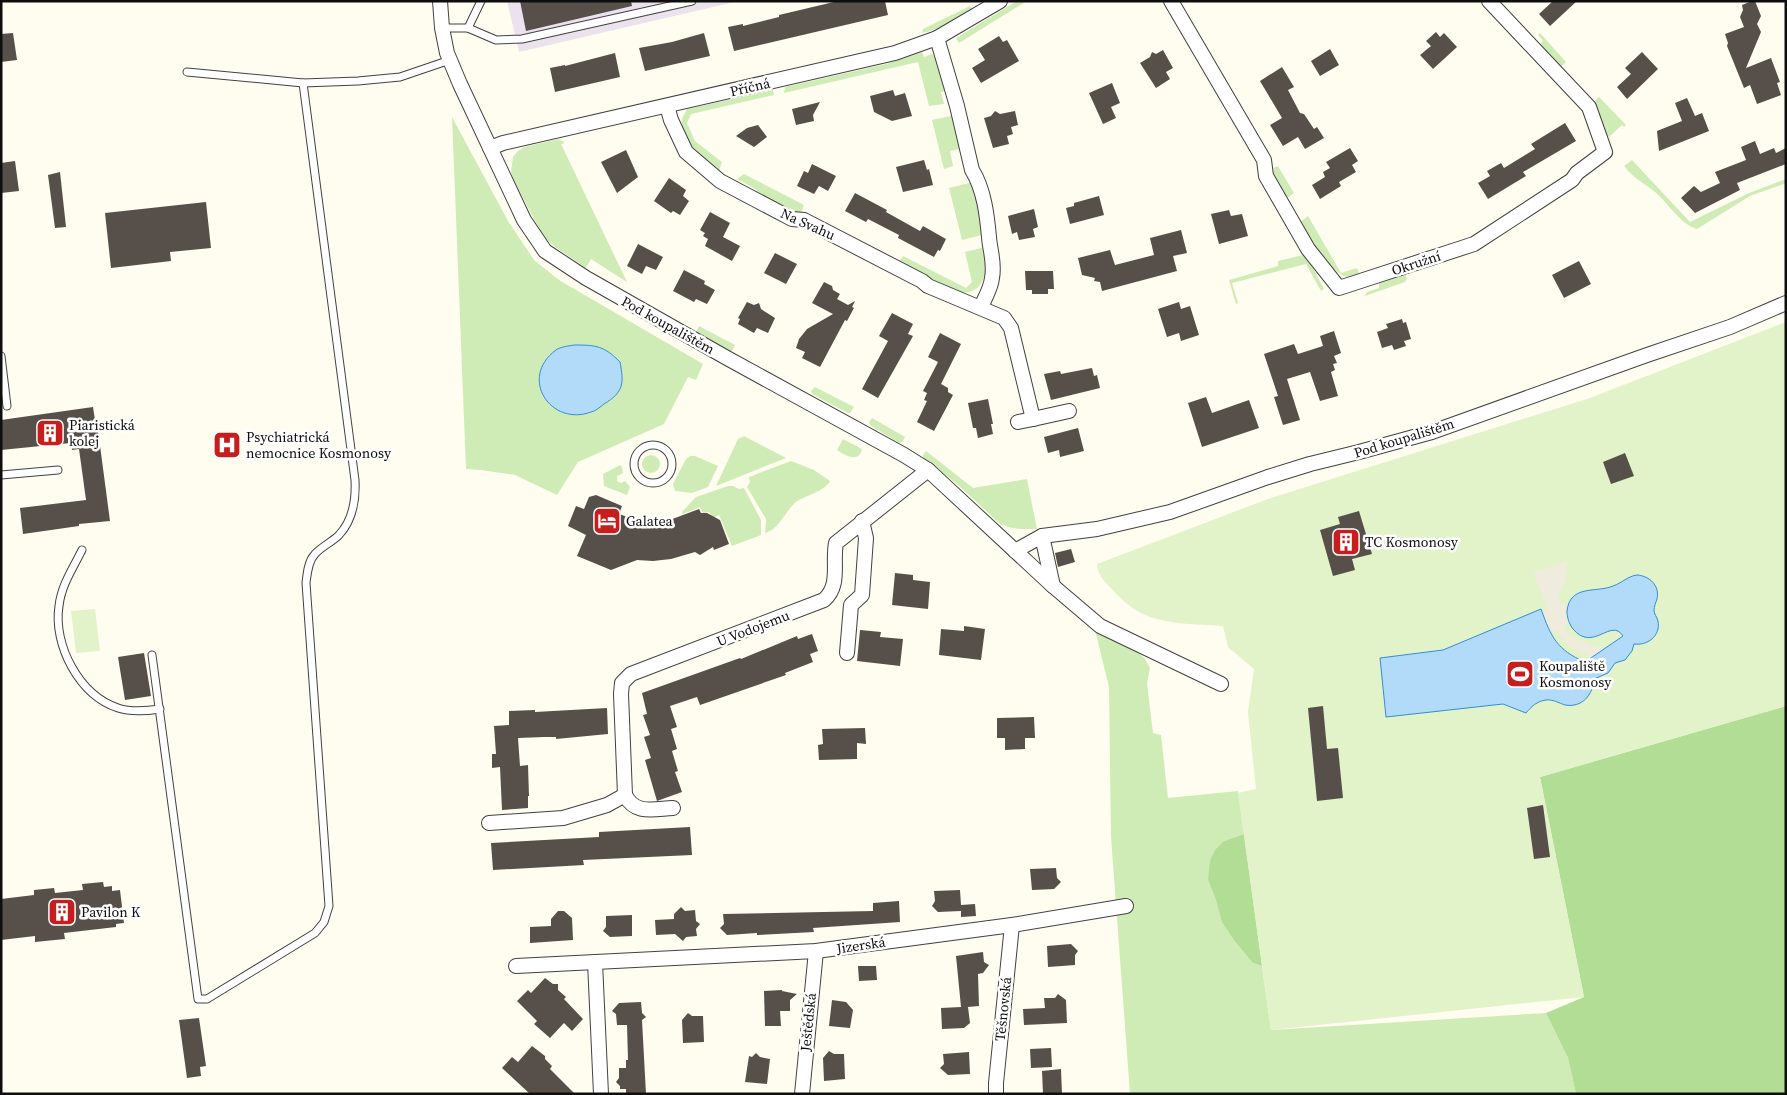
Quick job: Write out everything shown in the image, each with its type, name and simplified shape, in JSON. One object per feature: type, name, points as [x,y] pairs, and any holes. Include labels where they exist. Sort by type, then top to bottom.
[{"type":"street","name":"Pod koupalištěm","points":[[440,1],[442,28],[450,60],[460,84],[524,220],[545,251],[586,278],[719,354],[904,454],[928,470],[1053,586],[1100,626],[1221,684]]},
{"type":"street","name":"Příčná","points":[[490,148],[502,143],[889,54],[937,38],[1000,1]]},
{"type":"street","name":"Okružní","points":[[1170,1],[1264,160],[1266,176],[1308,249],[1339,288],[1474,244],[1572,180],[1577,173],[1605,152],[1589,107],[1489,1]]},
{"type":"street","points":[[937,38],[958,106],[972,170],[978,179],[989,226],[989,237],[994,260],[992,280],[981,307]]},
{"type":"street","name":"Na Svahu","points":[[667,106],[671,120],[686,152],[720,181],[792,219],[804,220],[922,281],[928,286],[1004,318],[1011,328],[1033,419]]},
{"type":"street","name":"Pod koupalištěm","points":[[1016,551],[1042,536],[1097,529],[1170,512],[1310,464],[1432,432],[1730,327],[1786,302]]},
{"type":"street","points":[[1018,422],[1069,411]]},
{"type":"street","name":"U Vodojemu","points":[[625,795],[622,683],[632,674],[824,600],[832,591],[834,585],[834,551],[836,543],[928,470]]},
{"type":"street","points":[[847,654],[851,605],[862,596],[866,538],[862,521]]},
{"type":"street","points":[[1042,536],[1053,586]]},
{"type":"street","points":[[489,823],[563,818],[607,805],[625,795],[634,807],[640,809],[673,808]]},
{"type":"street","name":"Jizerská","points":[[516,966],[816,951],[1126,906]]},
{"type":"street","name":"Těšnovská","points":[[996,1094],[1012,924]]},
{"type":"street","name":"Ještědská","points":[[802,1094],[816,951]]},
{"type":"street","points":[[595,962],[601,1094]]},
{"type":"lane","points":[[468,28],[481,1]]},
{"type":"lane","points":[[442,28],[468,28],[496,40],[522,39],[692,1]]},
{"type":"lane","points":[[187,72],[303,83],[358,81],[400,77],[450,60]]},
{"type":"lane","points":[[152,655],[198,999],[207,999],[315,933],[324,922],[330,906],[306,583],[308,569],[314,555],[340,534],[348,522],[356,497],[303,83]]},
{"type":"lane","points":[[1,356],[7,406]]},
{"type":"lane","points":[[658,446],[664,450],[672,461],[669,475],[658,483],[644,481],[635,471],[635,457],[645,447],[658,446]]},
{"type":"lane","points":[[1,475],[58,470]]},
{"type":"lane","points":[[82,550],[61,593],[58,608],[58,628],[62,647],[73,670],[98,698],[119,708],[148,711],[160,709]]},
{"type":"shaded area","points":[[507,1],[739,1],[519,52]]},
{"type":"shaded area","points":[[1567,561],[1566,579],[1558,595],[1560,605],[1566,605],[1565,615],[1567,624],[1564,627],[1569,635],[1578,640],[1605,648],[1590,658],[1588,655],[1567,645],[1557,630],[1549,631],[1542,612],[1547,610],[1547,606],[1533,573]]},
{"type":"green space","points":[[1017,1],[1027,1],[959,43],[956,38]]},
{"type":"green space","points":[[970,6],[972,9],[954,20],[922,33],[923,29]]},
{"type":"green space","points":[[1540,33],[1566,62],[1561,67],[1539,45],[1543,41],[1538,35]]},
{"type":"green space","points":[[922,52],[924,57],[932,54],[937,58],[946,91],[941,92],[944,104],[929,106],[918,62],[784,93],[785,87],[886,64]]},
{"type":"green space","points":[[773,90],[774,95],[691,114],[687,123],[695,141],[722,162],[719,171],[694,149],[684,135],[682,120],[687,109]]},
{"type":"green space","points":[[1599,97],[1626,125],[1624,127],[1622,125],[1609,137],[1606,136],[1594,102]]},
{"type":"green space","points":[[953,116],[960,149],[950,151],[953,166],[944,169],[932,120]]},
{"type":"green space","points":[[452,117],[508,221],[534,260],[559,280],[703,364],[696,380],[688,377],[664,424],[578,462],[557,495],[515,475],[466,469]]},
{"type":"green space","points":[[559,139],[565,143],[561,144],[627,282],[591,259],[586,268],[545,238],[513,179],[511,171],[513,157],[517,152],[524,147]]},
{"type":"green space","points":[[1632,160],[1690,222],[1749,193],[1786,179],[1786,183],[1750,196],[1697,229],[1685,222],[1655,192],[1627,170],[1624,166]]},
{"type":"green space","points":[[1278,166],[1294,193],[1287,198],[1284,197],[1271,172],[1274,171],[1273,168]]},
{"type":"green space","points":[[744,174],[804,205],[801,213],[794,215],[755,194],[757,190],[737,179]]},
{"type":"green space","points":[[973,182],[985,227],[982,235],[962,240],[949,188]]},
{"type":"green space","points":[[1308,216],[1341,273],[1357,268],[1360,275],[1347,277],[1334,269],[1327,262],[1299,223]]},
{"type":"green space","points":[[985,247],[986,271],[984,278],[975,290],[967,292],[958,292],[950,289],[899,262],[903,256],[966,288],[972,282],[965,252]]},
{"type":"green space","points":[[1303,255],[1309,261],[1324,289],[1321,291],[1306,264],[1232,283],[1238,303],[1236,304],[1229,280],[1278,266],[1278,261]]},
{"type":"green space","points":[[1405,274],[1407,279],[1405,282],[1365,296],[1367,292],[1379,288],[1379,283]]},
{"type":"green space","name":"Koupaliště Kosmonosy","points":[[1786,322],[1786,706],[1540,777],[1584,997],[1271,1030],[1238,793],[1256,789],[1248,712],[1254,669],[1228,647],[1223,626],[1169,622],[1139,612],[1124,601],[1105,582],[1097,564],[1268,499],[1590,398]]},
{"type":"green space","points":[[699,326],[735,345],[732,351],[696,333]]},
{"type":"green space","points":[[815,387],[854,407],[848,413],[812,394],[811,391]]},
{"type":"green space","points":[[872,418],[905,437],[902,442],[899,443],[870,425],[869,422]]},
{"type":"green space","points":[[744,436],[786,458],[716,486],[738,439]]},
{"type":"green space","points":[[843,439],[862,449],[861,453],[858,456],[852,457],[837,450]]},
{"type":"green space","points":[[926,451],[973,488],[1027,479],[1037,529],[1013,528],[999,523],[957,484],[923,458]]},
{"type":"green space","points":[[647,455],[655,455],[660,460],[658,471],[647,473],[642,468],[642,460]]},
{"type":"green space","points":[[690,456],[695,456],[718,466],[708,487],[692,493],[675,491],[673,484],[686,459]]},
{"type":"green space","points":[[791,461],[814,470],[830,481],[824,488],[796,502],[774,528],[765,533],[766,519],[747,487],[750,482],[749,477]]},
{"type":"green space","points":[[620,465],[623,473],[617,476],[617,481],[621,483],[625,481],[630,487],[627,495],[604,486],[603,474]]},
{"type":"green space","points":[[728,486],[739,489],[744,488],[761,520],[761,535],[732,546],[719,515],[713,518],[709,512],[703,513],[700,507],[683,514],[682,512],[696,497]]},
{"type":"green space","points":[[95,609],[100,651],[76,653],[71,611]]},
{"type":"green space","points":[[1095,630],[1134,649],[1145,659],[1150,668],[1147,683],[1153,733],[1161,735],[1168,798],[1238,791],[1244,834],[1224,841],[1208,880],[1216,900],[1253,963],[1262,966],[1271,1030],[1546,1013],[1568,1058],[1576,1094],[1130,1094],[1111,837],[1109,687]]},
{"type":"green space","points":[[1786,706],[1786,1094],[1576,1094],[1568,1058],[1546,1013],[1584,997],[1540,777]]},
{"type":"green space","points":[[1244,834],[1262,966],[1253,963],[1222,922],[1208,880],[1210,861],[1215,850],[1224,841]]},
{"type":"water","points":[[574,345],[594,346],[609,353],[620,362],[622,376],[619,391],[611,400],[595,411],[576,415],[563,413],[552,406],[544,397],[540,386],[540,374],[545,361],[556,350]]},
{"type":"water","points":[[1637,575],[1646,577],[1653,582],[1657,590],[1658,594],[1654,613],[1658,621],[1657,631],[1648,642],[1634,644],[1632,651],[1625,660],[1615,663],[1608,673],[1594,679],[1589,695],[1581,702],[1565,705],[1551,700],[1543,701],[1534,705],[1526,713],[1503,704],[1386,717],[1380,658],[1443,650],[1541,609],[1556,642],[1568,653],[1585,662],[1623,636],[1618,631],[1613,630],[1588,638],[1580,635],[1573,629],[1568,620],[1569,602],[1579,593],[1607,588]]},
{"type":"building","points":[[520,1],[631,1],[632,6],[526,31]]},
{"type":"building","points":[[838,1],[885,1],[888,15],[734,51],[728,27],[743,24],[743,26]]},
{"type":"building","points":[[1553,1],[1577,1],[1550,26],[1539,14]]},
{"type":"building","points":[[1755,1],[1761,16],[1757,24],[1761,32],[1746,68],[1771,58],[1780,82],[1777,83],[1781,95],[1757,104],[1750,85],[1744,88],[1727,46],[1725,34],[1744,27],[1740,17],[1743,10],[1742,5]]},
{"type":"building","points":[[1436,32],[1440,37],[1444,33],[1457,47],[1433,69],[1420,55],[1431,46],[1426,41]]},
{"type":"building","points":[[13,33],[17,60],[1,62],[1,34]]},
{"type":"building","points":[[704,33],[710,56],[645,71],[639,48],[672,42]]},
{"type":"building","points":[[999,36],[1003,42],[1007,40],[1019,61],[981,83],[972,68],[985,60],[978,49]]},
{"type":"building","points":[[1330,49],[1339,65],[1320,76],[1311,61]]},
{"type":"building","points":[[1163,50],[1173,68],[1166,72],[1170,79],[1156,88],[1140,63],[1150,57],[1152,52],[1156,54]]},
{"type":"building","points":[[1642,52],[1658,69],[1627,99],[1617,87],[1631,74],[1625,68]]},
{"type":"building","points":[[615,53],[620,77],[555,92],[550,68]]},
{"type":"building","points":[[1282,67],[1294,87],[1288,90],[1300,113],[1304,114],[1314,129],[1317,127],[1324,138],[1305,149],[1298,137],[1283,146],[1270,125],[1282,118],[1260,81]]},
{"type":"building","points":[[1112,83],[1120,103],[1111,107],[1116,118],[1103,124],[1089,93]]},
{"type":"building","points":[[893,90],[895,96],[905,93],[912,116],[892,121],[874,112],[870,96]]},
{"type":"building","points":[[1687,98],[1695,116],[1702,113],[1709,131],[1659,151],[1657,131],[1682,121],[1675,103]]},
{"type":"building","points":[[820,102],[813,115],[814,121],[796,125],[792,109]]},
{"type":"building","points":[[995,111],[1000,114],[1015,111],[1018,125],[1011,127],[1013,134],[1007,136],[1009,144],[993,148],[984,118],[991,116]]},
{"type":"building","points":[[1565,123],[1576,141],[1523,172],[1526,176],[1488,199],[1478,183],[1490,176],[1487,171],[1501,163],[1504,168],[1535,149],[1531,144]]},
{"type":"building","points":[[758,125],[767,137],[754,147],[736,136],[747,128]]},
{"type":"building","points":[[1755,141],[1760,154],[1774,148],[1776,153],[1786,148],[1786,164],[1737,183],[1740,190],[1695,213],[1681,198],[1694,186],[1701,192],[1720,183],[1715,172],[1746,160],[1741,147]]},
{"type":"building","points":[[1350,148],[1358,161],[1352,165],[1356,172],[1339,182],[1341,186],[1320,199],[1312,185],[1325,177],[1323,172],[1330,168],[1326,162]]},
{"type":"building","points":[[626,150],[638,177],[617,193],[601,162]]},
{"type":"building","points":[[924,160],[927,170],[929,169],[933,185],[903,192],[896,167]]},
{"type":"building","points":[[15,161],[19,191],[1,193],[1,163]]},
{"type":"building","points":[[812,164],[836,176],[828,191],[819,186],[814,194],[797,186],[804,171],[808,173]]},
{"type":"building","points":[[60,172],[66,227],[55,228],[48,175]]},
{"type":"building","points":[[669,178],[686,190],[683,196],[689,201],[680,215],[673,211],[671,213],[654,201]]},
{"type":"building","points":[[855,193],[920,231],[923,226],[946,239],[940,251],[938,250],[934,257],[898,238],[899,235],[868,219],[866,222],[845,211]]},
{"type":"building","points":[[1099,196],[1104,215],[1070,224],[1066,208],[1074,206],[1074,203]]},
{"type":"building","points":[[206,202],[211,248],[170,252],[171,261],[111,268],[105,213]]},
{"type":"building","points":[[1034,209],[1038,227],[1033,229],[1035,237],[1019,240],[1017,232],[1012,234],[1008,216]]},
{"type":"building","points":[[1229,210],[1231,216],[1242,214],[1248,236],[1219,244],[1211,214]]},
{"type":"building","points":[[710,212],[730,223],[723,237],[740,246],[732,261],[705,246],[708,239],[703,236],[705,233],[700,230]]},
{"type":"building","points":[[1181,230],[1187,253],[1173,256],[1177,271],[1102,291],[1100,282],[1094,281],[1095,278],[1082,275],[1078,258],[1110,250],[1115,265],[1154,255],[1150,238]]},
{"type":"building","points":[[638,244],[663,257],[656,270],[646,266],[642,274],[627,266]]},
{"type":"building","points":[[775,253],[797,264],[786,284],[764,273]]},
{"type":"building","points":[[1579,261],[1591,284],[1564,298],[1552,275]]},
{"type":"building","points":[[684,270],[705,281],[704,284],[715,290],[707,304],[696,299],[694,302],[673,291]]},
{"type":"building","points":[[1025,271],[1053,271],[1054,289],[1048,289],[1048,294],[1032,294],[1032,290],[1026,290]]},
{"type":"building","points":[[824,282],[832,286],[833,290],[840,294],[837,299],[848,305],[855,301],[852,307],[854,308],[847,321],[845,320],[820,367],[802,358],[805,352],[796,348],[799,339],[807,329],[833,314],[812,303]]},
{"type":"building","points":[[747,302],[754,305],[759,303],[761,309],[775,318],[768,333],[757,328],[754,333],[738,324],[740,319],[738,318]]},
{"type":"building","points":[[1179,302],[1181,309],[1190,306],[1199,335],[1181,341],[1179,333],[1167,337],[1158,309]]},
{"type":"building","points":[[892,313],[913,324],[908,334],[913,336],[878,398],[862,389],[888,341],[879,336]]},
{"type":"building","points":[[1402,319],[1403,323],[1406,322],[1411,339],[1404,341],[1406,346],[1394,350],[1392,345],[1382,348],[1377,332],[1388,328],[1386,324]]},
{"type":"building","points":[[1334,331],[1341,353],[1334,356],[1337,363],[1333,364],[1335,370],[1331,372],[1338,396],[1320,401],[1310,372],[1287,379],[1300,420],[1283,425],[1274,397],[1278,396],[1264,354],[1294,344],[1298,354],[1323,346],[1320,336]]},
{"type":"building","points":[[940,333],[961,344],[941,384],[948,388],[948,392],[953,395],[934,431],[917,422],[927,401],[924,400],[927,393],[923,391],[938,362],[928,357]]},
{"type":"building","points":[[1092,368],[1094,376],[1097,375],[1100,388],[1051,400],[1044,374],[1060,371],[1061,374]]},
{"type":"building","points":[[1206,397],[1212,413],[1249,400],[1259,428],[1202,447],[1188,403]]},
{"type":"building","points":[[988,399],[993,434],[978,438],[976,428],[973,428],[968,403]]},
{"type":"building","points":[[93,407],[110,521],[79,524],[79,526],[23,534],[20,508],[86,500],[79,449],[72,450],[71,443],[1,450],[1,420]]},
{"type":"building","points":[[1078,428],[1084,451],[1060,457],[1059,450],[1048,453],[1044,437]]},
{"type":"building","points":[[1625,453],[1634,476],[1611,484],[1603,462]]},
{"type":"building","points":[[596,495],[622,506],[619,514],[636,520],[667,521],[699,509],[701,513],[707,513],[720,520],[729,544],[714,550],[713,547],[700,555],[695,552],[671,559],[637,560],[611,570],[577,556],[586,535],[568,526],[576,506],[584,509],[589,497]]},
{"type":"building","name":"TC Kosmonosy","points":[[1359,511],[1372,554],[1352,559],[1355,570],[1333,576],[1320,530],[1340,524],[1338,517]]},
{"type":"building","points":[[1071,549],[1075,562],[1058,567],[1055,553]]},
{"type":"building","points":[[895,573],[913,575],[913,580],[930,582],[928,609],[892,605]]},
{"type":"building","points":[[964,626],[985,629],[981,660],[939,655],[941,629],[964,631]]},
{"type":"building","points":[[860,630],[881,632],[880,637],[903,639],[900,666],[857,661]]},
{"type":"building","points":[[812,634],[818,651],[810,654],[813,662],[785,673],[786,675],[700,705],[697,697],[670,706],[677,727],[671,729],[677,749],[672,751],[678,771],[675,772],[682,792],[657,801],[645,760],[651,758],[644,737],[650,735],[643,715],[647,714],[642,693],[741,659],[797,636],[798,639]]},
{"type":"building","points":[[144,653],[151,696],[125,700],[118,657]]},
{"type":"building","points":[[1323,706],[1327,749],[1338,748],[1343,798],[1317,801],[1308,708]]},
{"type":"building","points":[[607,708],[608,734],[556,739],[556,737],[518,738],[520,766],[528,765],[528,808],[502,810],[500,767],[492,768],[492,754],[496,754],[494,726],[509,725],[509,711],[535,710],[535,712]]},
{"type":"building","points":[[1034,717],[1035,738],[1025,738],[1025,749],[1005,750],[1005,738],[997,738],[997,718]]},
{"type":"building","points":[[865,728],[866,744],[857,743],[857,759],[819,760],[818,745],[823,744],[822,729]]},
{"type":"building","points":[[1543,805],[1550,857],[1534,859],[1527,808]]},
{"type":"building","points":[[690,827],[692,855],[583,860],[584,865],[493,870],[491,843],[599,837],[599,832]]},
{"type":"building","points":[[1056,868],[1057,878],[1061,882],[1054,889],[1032,890],[1030,869]]},
{"type":"building","name":"Pavilon K","points":[[103,882],[104,887],[112,886],[112,891],[120,890],[124,923],[116,924],[116,927],[64,933],[65,939],[35,942],[35,936],[1,940],[1,899],[34,895],[34,890],[54,888],[55,893],[83,890],[82,884]]},
{"type":"building","points":[[960,890],[961,905],[975,904],[976,916],[961,917],[961,911],[938,912],[932,906],[935,901],[934,891]]},
{"type":"building","points":[[899,901],[900,922],[813,928],[814,932],[757,935],[757,933],[727,935],[720,928],[724,924],[723,914],[873,911],[873,903]]},
{"type":"building","points":[[681,907],[685,911],[695,910],[696,921],[700,924],[696,929],[697,936],[686,937],[683,941],[675,934],[656,935],[655,920],[674,919],[674,914]]},
{"type":"building","points":[[558,911],[564,911],[572,918],[573,940],[530,943],[530,927],[551,926],[551,919]]},
{"type":"building","points":[[632,915],[632,936],[610,937],[603,931],[606,927],[606,916]]},
{"type":"building","points":[[1071,944],[1078,951],[1075,955],[1075,965],[1048,967],[1047,946]]},
{"type":"building","points":[[983,952],[984,962],[989,965],[983,973],[978,974],[979,1006],[968,1007],[970,1023],[964,1028],[942,1029],[941,1008],[961,1007],[956,956]]},
{"type":"building","points":[[858,966],[876,966],[877,980],[859,981]]},
{"type":"building","points":[[545,978],[553,984],[558,984],[558,990],[566,997],[564,999],[583,1019],[572,1031],[564,1023],[550,1038],[534,1024],[537,1021],[517,1001],[528,990],[531,993]]},
{"type":"building","points":[[782,990],[797,994],[790,1000],[790,1011],[780,1011],[781,1026],[765,1026],[764,991]]},
{"type":"building","points":[[1058,994],[1066,1000],[1067,1023],[1024,1025],[1023,1009],[1045,1008],[1044,998],[1055,998]]},
{"type":"building","points":[[832,1000],[846,1002],[853,1010],[850,1028],[829,1026]]},
{"type":"building","points":[[641,1002],[642,1013],[646,1017],[642,1020],[646,1094],[626,1094],[626,1089],[620,1089],[616,1082],[619,1078],[619,1068],[626,1068],[626,1060],[628,1060],[627,1025],[617,1025],[616,1014],[612,1011],[619,1003]]},
{"type":"building","points":[[688,1013],[692,1016],[703,1016],[704,1042],[683,1043],[682,1020]]},
{"type":"building","points":[[199,1018],[206,1066],[200,1067],[201,1076],[187,1078],[179,1020]]},
{"type":"building","points":[[532,1046],[545,1056],[545,1059],[552,1066],[550,1069],[575,1094],[530,1094],[502,1068],[512,1057],[518,1062]]},
{"type":"building","points":[[1051,1048],[1052,1067],[1031,1068],[1030,1049]]},
{"type":"building","points":[[829,1051],[834,1054],[844,1054],[845,1079],[824,1081],[823,1058]]},
{"type":"building","points":[[969,1052],[970,1074],[948,1075],[940,1068],[944,1064],[943,1054]]},
{"type":"building","points":[[756,1053],[760,1057],[770,1059],[767,1084],[745,1082],[749,1056],[752,1057]]},
{"type":"building","points":[[1061,1069],[1062,1094],[1043,1094],[1042,1071]]},
{"type":"place","name":"Piaristická kolej","points":[[50,433]]},
{"type":"place","name":"Psychiatrická nemocnice Kosmonosy","points":[[227,445]]},
{"type":"place","name":"Galatea","points":[[607,521]]},
{"type":"place","name":"TC Kosmonosy","points":[[1346,542]]},
{"type":"place","name":"Koupaliště Kosmonosy","points":[[1520,674]]},
{"type":"place","name":"Pavilon K","points":[[62,912]]}]
